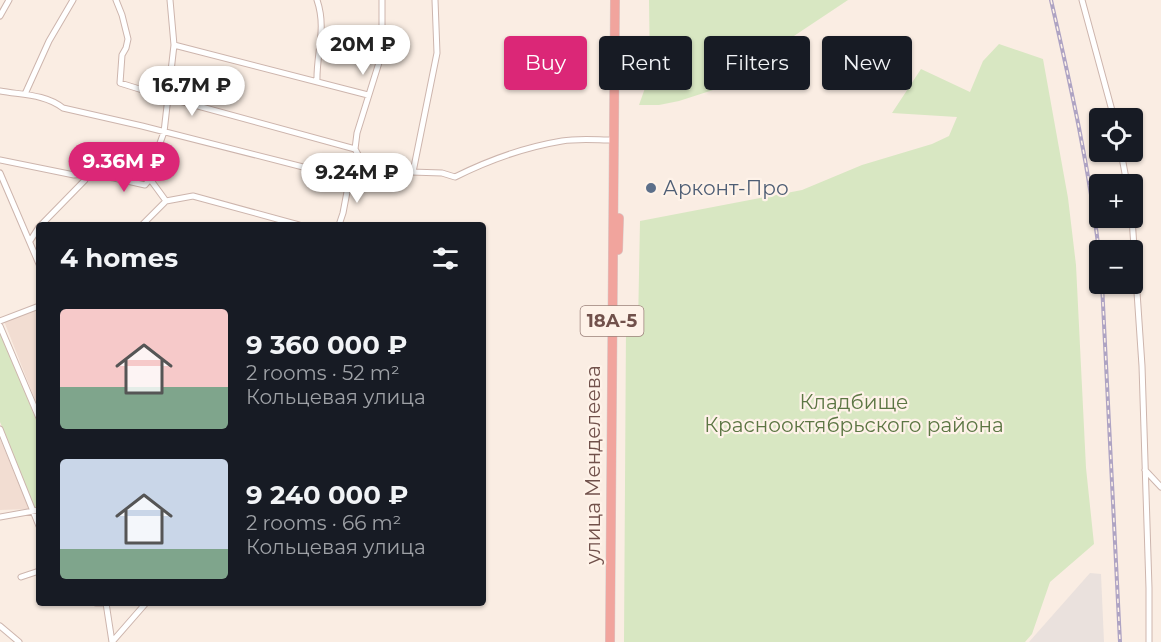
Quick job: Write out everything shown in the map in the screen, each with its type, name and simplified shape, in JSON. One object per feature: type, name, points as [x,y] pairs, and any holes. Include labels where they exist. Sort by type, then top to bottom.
[{"type":"highway","name":"улица Менделеева","points":[[610,642],[615,0]]},
{"type":"highway","name":"улица Менделеева","points":[[616,642],[620,0]]},
{"type":"street","points":[[0,16],[9,0]]},
{"type":"street","points":[[26,94],[49,41],[73,0]]},
{"type":"street","points":[[116,0],[128,39],[122,55],[120,82],[167,98],[355,149]]},
{"type":"street","points":[[0,160],[74,175],[88,174],[145,185],[150,179],[164,132],[174,45],[170,0]]},
{"type":"street","points":[[317,0],[321,12],[321,48],[317,82]]},
{"type":"street","points":[[364,166],[355,149],[357,133],[382,53],[382,0]]},
{"type":"street","points":[[413,172],[437,53],[435,0]]},
{"type":"street","points":[[1082,0],[1111,108]]},
{"type":"street","points":[[174,45],[368,96]]},
{"type":"street","points":[[0,91],[26,94],[54,101],[63,108],[307,168],[350,176]]},
{"type":"street","points":[[340,222],[350,176],[364,166],[372,164],[413,172],[442,173],[455,177],[512,154],[563,141],[614,140]]},
{"type":"street","points":[[0,173],[36,256]]},
{"type":"street","points":[[44,222],[85,180],[88,174]]},
{"type":"street","points":[[150,179],[166,201]]},
{"type":"street","points":[[145,222],[166,201],[193,196],[288,222]]},
{"type":"street","points":[[1133,228],[1142,366],[1149,642]]},
{"type":"street","points":[[30,241],[36,232]]},
{"type":"street","points":[[0,321],[36,307]]},
{"type":"street","points":[[0,326],[36,411]]},
{"type":"street","points":[[0,429],[36,511],[0,517]]},
{"type":"street","points":[[1145,470],[1161,487]]},
{"type":"street","points":[[21,577],[36,572]]},
{"type":"street","points":[[106,606],[112,642]]},
{"type":"street","points":[[112,642],[143,606]]},
{"type":"street","points":[[0,626],[20,642]]},
{"type":"shaded area","points":[[36,310],[36,402],[4,321]]},
{"type":"shaded area","points":[[0,439],[29,509],[0,510]]},
{"type":"shaded area","points":[[1090,573],[1101,574],[1104,642],[1029,642]]},
{"type":"green space","points":[[649,0],[848,0],[794,36],[704,36],[704,90],[713,90],[679,101],[659,105],[639,105],[644,90],[692,90],[692,36],[649,36]]},
{"type":"green space","name":"Кладбище Краснооктябрьского района","points":[[999,44],[1043,59],[1068,198],[1076,265],[1086,468],[1094,544],[1050,582],[1032,634],[1025,642],[624,642],[626,327],[638,327],[640,221],[802,190],[862,165],[932,144],[949,136],[957,117],[892,113],[907,90],[912,90],[912,83],[921,69],[970,92],[983,61]]},
{"type":"green space","points":[[0,330],[36,420],[35,509],[0,422]]},
{"type":"railway","points":[[1051,0],[1073,97],[1098,240]]},
{"type":"railway","points":[[1103,294],[1120,642]]},
{"type":"place","name":"Арконт-Про","points":[[651,188]]}]
